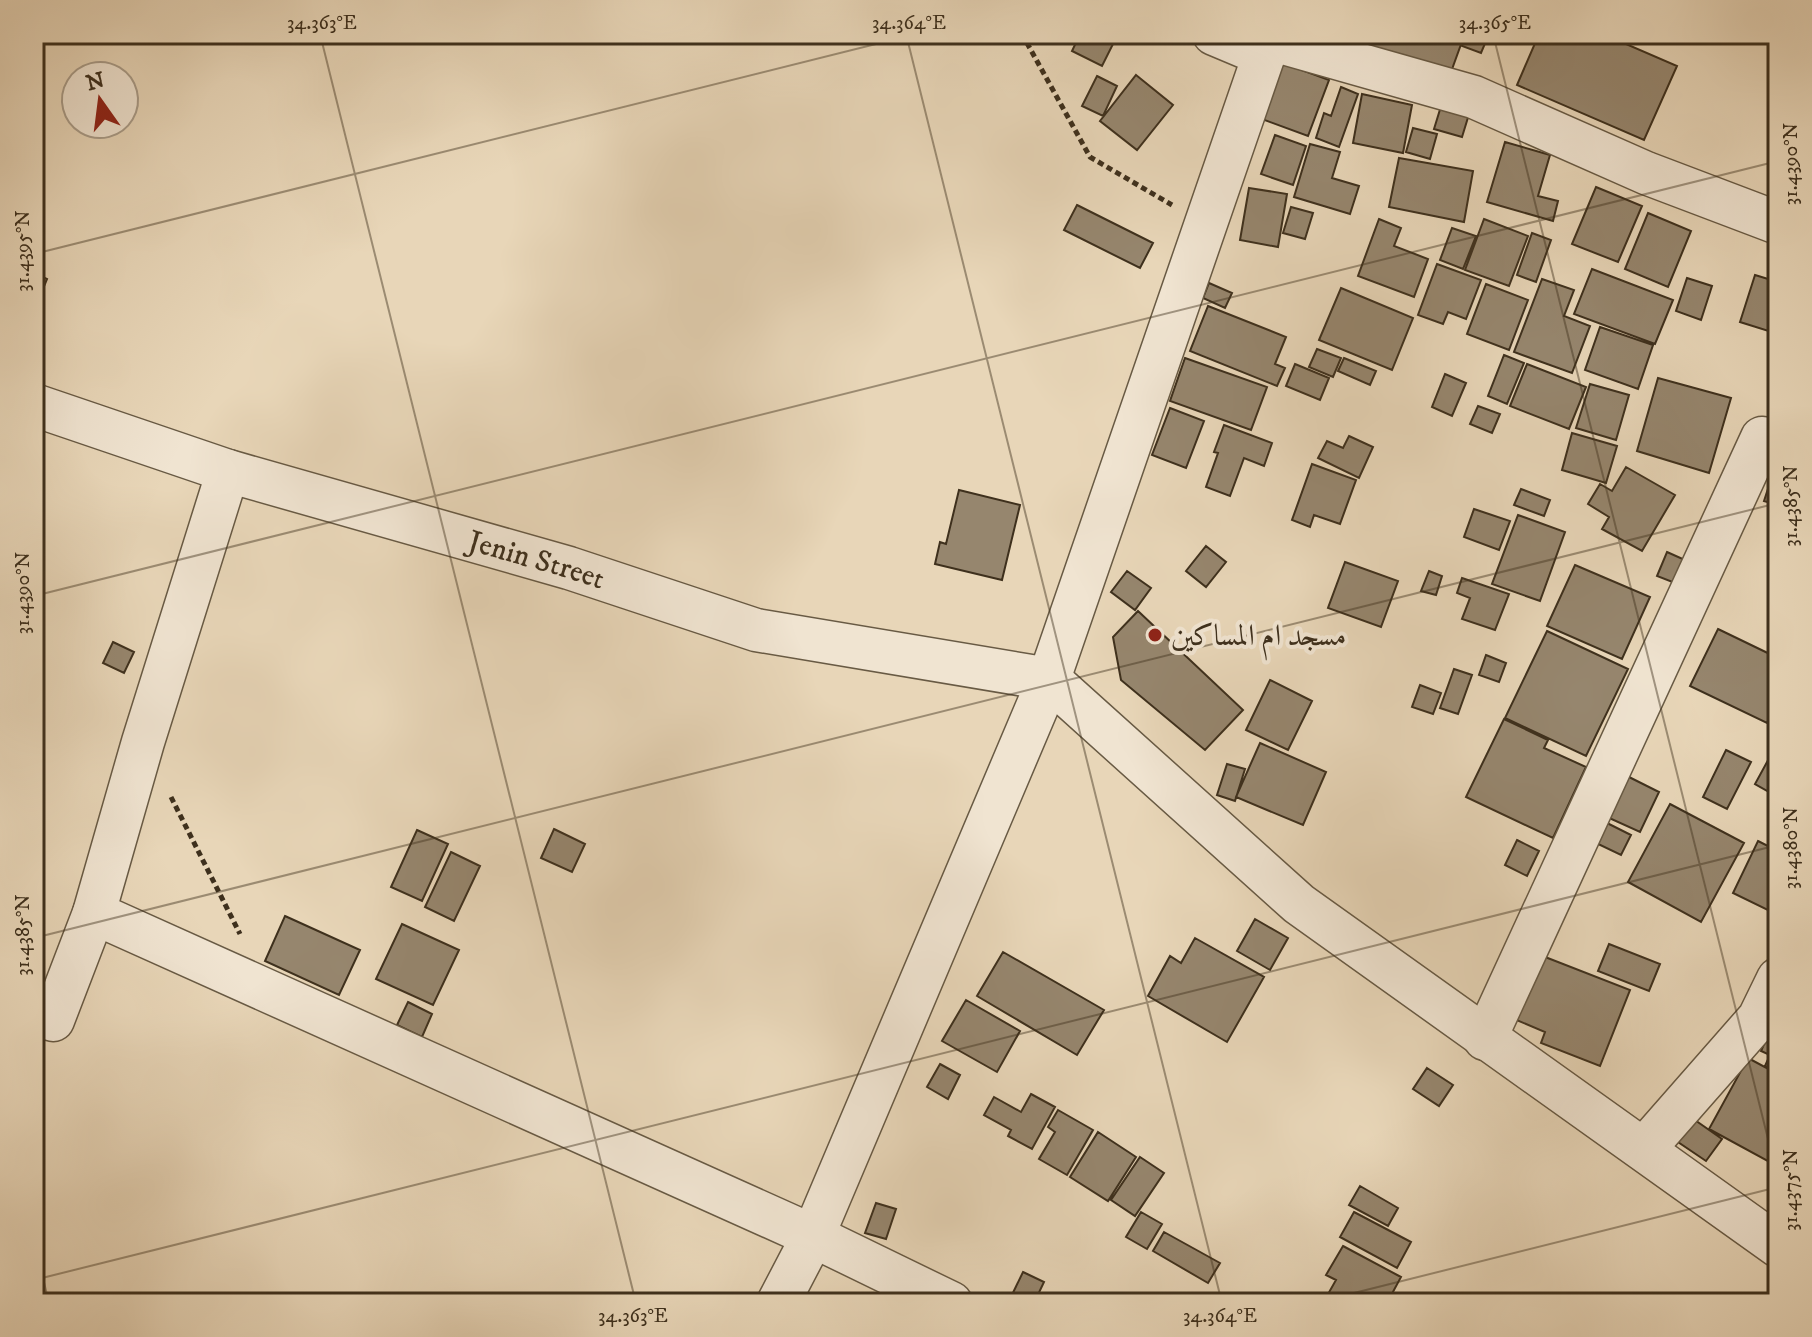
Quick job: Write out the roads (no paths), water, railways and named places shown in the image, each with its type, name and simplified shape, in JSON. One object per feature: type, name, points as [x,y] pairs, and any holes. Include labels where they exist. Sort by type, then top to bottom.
[{"type":"street","points":[[1214,34],[1266,42],[1474,97],[1646,173],[1778,223]]},
{"type":"street","points":[[778,1303],[813,1236],[1049,679],[1266,42]]},
{"type":"street","name":"Jenin Street","points":[[34,405],[228,471],[569,568],[756,630],[1049,679]]},
{"type":"street","points":[[1485,1039],[1762,438]]},
{"type":"street","points":[[53,1020],[94,913],[143,742],[228,471]]},
{"type":"street","points":[[1049,679],[1299,904],[1778,1246]]},
{"type":"street","points":[[94,913],[813,1236],[951,1303]]},
{"type":"street","points":[[1644,1149],[1759,1018],[1778,979]]},
{"type":"place","name":"مسجد ام المساكين","points":[[1155,635]]}]
